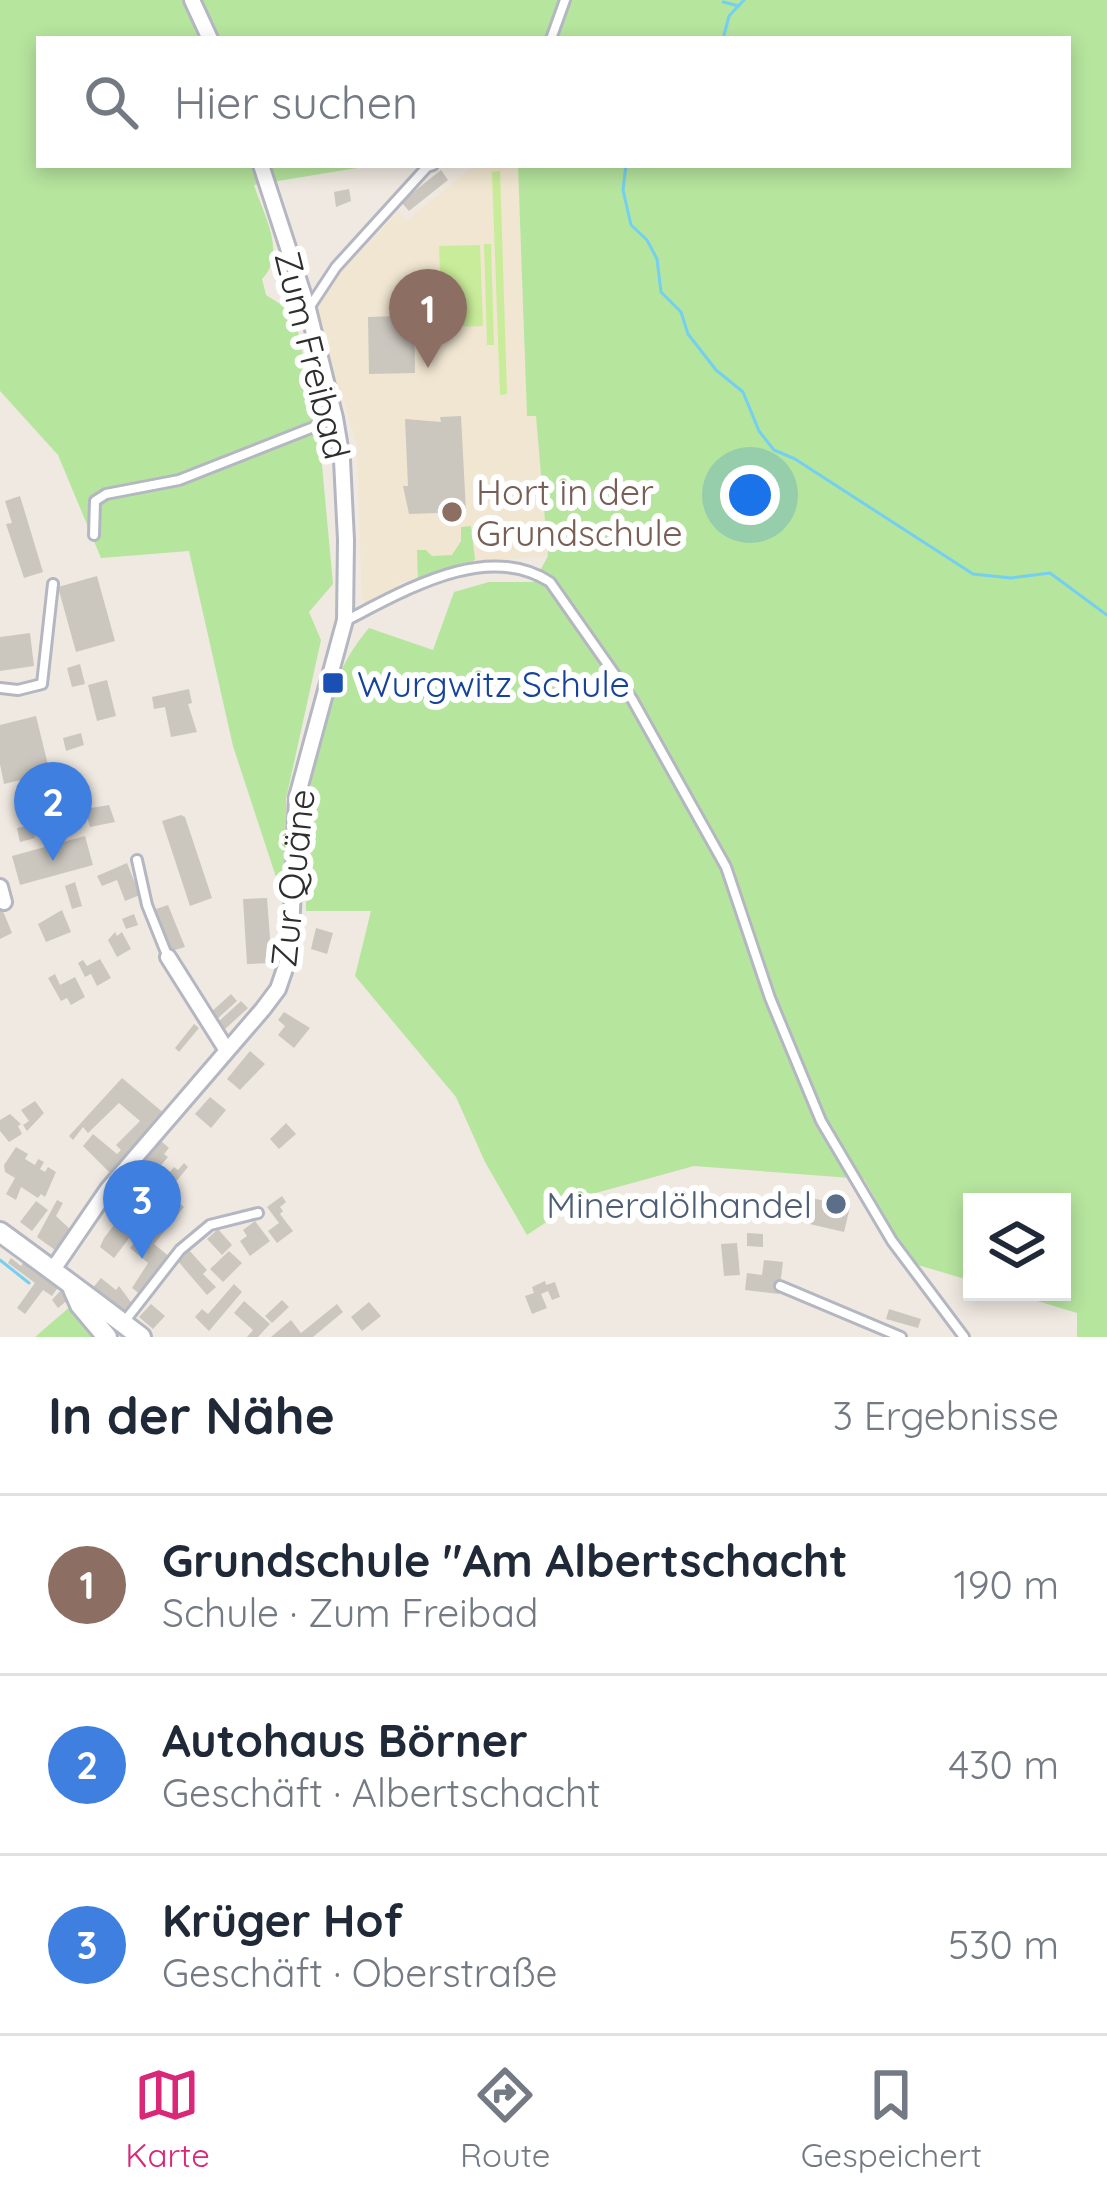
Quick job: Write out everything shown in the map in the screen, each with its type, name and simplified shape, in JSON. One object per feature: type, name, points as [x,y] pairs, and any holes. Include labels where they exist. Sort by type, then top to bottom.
[{"type":"street","points":[[192,0],[209,36]]},
{"type":"street","name":"Zum Freibad","points":[[262,168],[308,309],[335,418],[345,495],[345,620]]},
{"type":"street","name":"Zur Quäne","points":[[53,1268],[108,1189],[263,1009],[286,969],[295,912],[297,796],[345,620]]},
{"type":"street","points":[[168,957],[226,1048]]},
{"type":"street","points":[[0,1232],[53,1268],[107,1337]]},
{"type":"street","points":[[70,1291],[90,1296],[141,1337]]},
{"type":"lane","points":[[552,36],[565,0]]},
{"type":"lane","points":[[308,309],[336,267],[425,168]]},
{"type":"lane","points":[[94,535],[95,501],[106,494],[179,480],[335,418]]},
{"type":"lane","points":[[345,620],[403,592],[480,568],[512,565],[550,582],[632,699],[726,867],[770,998],[821,1121],[892,1241],[964,1337]]},
{"type":"lane","points":[[0,688],[18,690],[42,684],[53,584]]},
{"type":"lane","points":[[137,860],[147,904],[168,957]]},
{"type":"lane","points":[[124,1324],[180,1250],[210,1225],[258,1213]]},
{"type":"lane","points":[[780,1286],[901,1337]]},
{"type":"shaded area","points":[[471,168],[518,168],[527,415],[536,415],[548,556],[479,561],[418,581],[399,582],[397,590],[368,606],[362,599],[357,446],[343,397],[335,390],[316,308],[325,289],[398,212],[406,221]]},
{"type":"green space","points":[[0,0],[1107,0],[1107,1337],[1077,1337],[1077,1313],[1038,1301],[1071,1301],[1071,1193],[963,1193],[963,1278],[911,1263],[864,1179],[694,1166],[585,1196],[527,1235],[485,1162],[456,1097],[355,976],[371,911],[306,911],[314,762],[333,690],[348,657],[369,628],[433,650],[454,592],[489,582],[534,582],[548,556],[536,416],[527,416],[518,168],[1071,168],[1071,36],[36,36],[36,168],[357,168],[254,185],[273,246],[273,258],[262,279],[266,295],[285,307],[296,322],[319,433],[333,584],[309,612],[321,640],[286,799],[287,873],[276,877],[233,746],[189,551],[101,558],[58,455],[0,391]]},
{"type":"green space","points":[[500,171],[507,394],[500,395],[492,172]]},
{"type":"green space","points":[[484,244],[491,244],[494,345],[487,345]]},
{"type":"green space","points":[[480,245],[483,326],[442,327],[439,246]]},
{"type":"green space","points":[[471,526],[475,559],[471,564],[418,581],[417,550],[432,556],[452,555],[461,541],[461,527]]},
{"type":"green space","points":[[72,1305],[97,1337],[35,1337]]},
{"type":"building","points":[[441,170],[448,180],[409,211],[401,202]]},
{"type":"building","points":[[349,189],[351,201],[336,207],[334,192]]},
{"type":"building","points":[[396,306],[414,306],[415,373],[369,374],[368,317],[396,316]]},
{"type":"building","points":[[461,416],[466,512],[409,514],[403,486],[408,486],[405,419],[441,422],[440,417]]},
{"type":"building","points":[[20,496],[43,572],[24,578],[6,524],[12,523],[5,501]]},
{"type":"building","points":[[97,576],[115,641],[76,652],[58,587]]},
{"type":"building","points":[[30,633],[34,666],[0,671],[0,637]]},
{"type":"building","points":[[80,664],[85,684],[72,687],[67,668]]},
{"type":"building","points":[[107,680],[116,716],[97,721],[88,685]]},
{"type":"building","points":[[189,689],[192,703],[188,704],[197,732],[171,737],[165,707],[154,709],[152,697]]},
{"type":"building","points":[[36,716],[50,773],[4,784],[0,725]]},
{"type":"building","points":[[81,733],[84,745],[66,751],[63,738]]},
{"type":"building","points":[[63,780],[71,810],[53,815],[45,785]]},
{"type":"building","points":[[109,805],[115,822],[90,827],[85,809]]},
{"type":"building","points":[[181,815],[212,898],[190,906],[162,821]]},
{"type":"building","points":[[32,825],[35,838],[20,842],[17,828]]},
{"type":"building","points":[[85,836],[93,865],[20,885],[12,856]]},
{"type":"building","points":[[127,863],[140,895],[125,901],[117,880],[102,886],[97,876]]},
{"type":"building","points":[[75,882],[82,906],[72,909],[65,886]]},
{"type":"building","points":[[267,898],[272,963],[247,964],[243,899]]},
{"type":"building","points":[[0,904],[12,933],[0,939]]},
{"type":"building","points":[[168,905],[185,947],[171,951],[156,909]]},
{"type":"building","points":[[62,910],[71,932],[46,942],[38,924]]},
{"type":"building","points":[[134,914],[138,925],[126,929],[122,919]]},
{"type":"building","points":[[316,928],[333,933],[327,954],[311,949]]},
{"type":"building","points":[[115,932],[117,936],[122,932],[131,949],[117,957],[108,940]]},
{"type":"building","points":[[100,959],[111,978],[97,986],[78,963],[83,960],[87,966]]},
{"type":"building","points":[[55,974],[60,985],[75,977],[85,997],[71,1005],[67,998],[61,1001],[48,978]]},
{"type":"building","points":[[231,994],[237,1001],[216,1020],[210,1013]]},
{"type":"building","points":[[241,1001],[248,1008],[224,1030],[217,1023]]},
{"type":"building","points":[[284,1012],[310,1028],[294,1048],[278,1035],[285,1026],[278,1020]]},
{"type":"building","points":[[194,1024],[199,1028],[179,1052],[175,1048]]},
{"type":"building","points":[[250,1051],[265,1064],[240,1090],[227,1079]]},
{"type":"building","points":[[122,1078],[165,1114],[115,1173],[83,1146],[93,1134],[117,1154],[121,1150],[116,1145],[140,1121],[119,1103],[88,1133],[83,1127],[73,1140],[69,1136]]},
{"type":"building","points":[[210,1097],[226,1110],[211,1128],[195,1114]]},
{"type":"building","points":[[35,1101],[44,1113],[27,1131],[23,1125],[29,1121],[21,1110]]},
{"type":"building","points":[[10,1114],[21,1124],[22,1134],[9,1142],[0,1131],[0,1120]]},
{"type":"building","points":[[286,1123],[296,1134],[279,1149],[270,1139]]},
{"type":"building","points":[[161,1141],[169,1148],[164,1154],[168,1157],[140,1190],[128,1180]]},
{"type":"building","points":[[16,1147],[35,1165],[38,1159],[44,1162],[40,1169],[56,1172],[45,1197],[38,1198],[21,1187],[16,1200],[6,1194],[15,1178],[5,1172],[4,1165]]},
{"type":"building","points":[[184,1163],[188,1167],[155,1207],[147,1201],[174,1167],[178,1170]]},
{"type":"building","points":[[282,1196],[286,1202],[280,1214],[293,1231],[277,1243],[268,1231],[279,1223],[267,1207]]},
{"type":"building","points":[[171,1197],[184,1207],[154,1244],[171,1258],[141,1295],[132,1288],[148,1263],[130,1248]]},
{"type":"building","points":[[789,1198],[850,1207],[844,1232],[784,1218]]},
{"type":"building","points":[[57,1200],[63,1203],[56,1216],[72,1231],[55,1250],[37,1237]]},
{"type":"building","points":[[36,1201],[48,1210],[32,1231],[20,1222]]},
{"type":"building","points":[[136,1214],[143,1220],[114,1258],[100,1247],[104,1238],[121,1216],[129,1222]]},
{"type":"building","points":[[255,1221],[270,1241],[250,1256],[240,1241],[247,1236],[243,1230]]},
{"type":"building","points":[[218,1229],[232,1245],[222,1255],[207,1239]]},
{"type":"building","points":[[747,1233],[763,1234],[763,1247],[747,1246]]},
{"type":"building","points":[[737,1243],[740,1275],[724,1276],[721,1244]]},
{"type":"building","points":[[188,1249],[216,1287],[207,1295],[177,1260]]},
{"type":"building","points":[[229,1251],[242,1263],[223,1282],[210,1269]]},
{"type":"building","points":[[11,1258],[21,1266],[25,1260],[59,1286],[52,1296],[43,1290],[25,1314],[17,1308],[35,1283],[8,1263]]},
{"type":"building","points":[[764,1260],[783,1262],[779,1294],[745,1290],[747,1273],[762,1275]]},
{"type":"building","points":[[101,1278],[116,1290],[119,1286],[133,1305],[122,1318],[90,1291]]},
{"type":"building","points":[[545,1281],[546,1285],[555,1282],[560,1297],[552,1300],[548,1291],[541,1294],[547,1308],[532,1314],[525,1296]]},
{"type":"building","points":[[234,1284],[242,1292],[209,1331],[195,1317],[202,1309],[208,1314]]},
{"type":"building","points":[[62,1289],[69,1299],[58,1308],[52,1300]]},
{"type":"building","points":[[282,1300],[289,1307],[272,1323],[265,1316]]},
{"type":"building","points":[[244,1301],[270,1324],[258,1337],[247,1337],[253,1330],[234,1313]]},
{"type":"building","points":[[369,1302],[381,1316],[362,1331],[351,1317]]},
{"type":"building","points":[[151,1304],[165,1316],[153,1329],[139,1317]]},
{"type":"building","points":[[337,1304],[343,1312],[313,1337],[271,1337],[291,1320],[301,1333]]},
{"type":"building","points":[[889,1309],[921,1319],[918,1328],[886,1319]]},
{"type":"waterway","points":[[201,0],[218,36]]},
{"type":"waterway","points":[[724,36],[729,16],[744,0]]},
{"type":"waterway","points":[[723,2],[739,6]]},
{"type":"waterway","points":[[626,168],[623,190],[631,225],[657,259],[661,292],[681,312],[688,334],[716,370],[743,392],[759,431],[774,450],[973,574],[1011,578],[1050,573],[1107,615]]},
{"type":"waterway","points":[[0,1260],[29,1283]]},
{"type":"place","name":"Grundschule \"Am Albertschacht","points":[[428,368]]},
{"type":"place","name":"Hort in der Grundschule","points":[[452,512]]},
{"type":"place","name":"Wurgwitz Schule","points":[[333,683]]},
{"type":"place","name":"Autohaus Börner","points":[[53,861]]},
{"type":"place","name":"Mineralölhandel","points":[[836,1204]]},
{"type":"place","name":"Krüger Hof","points":[[142,1259]]}]
